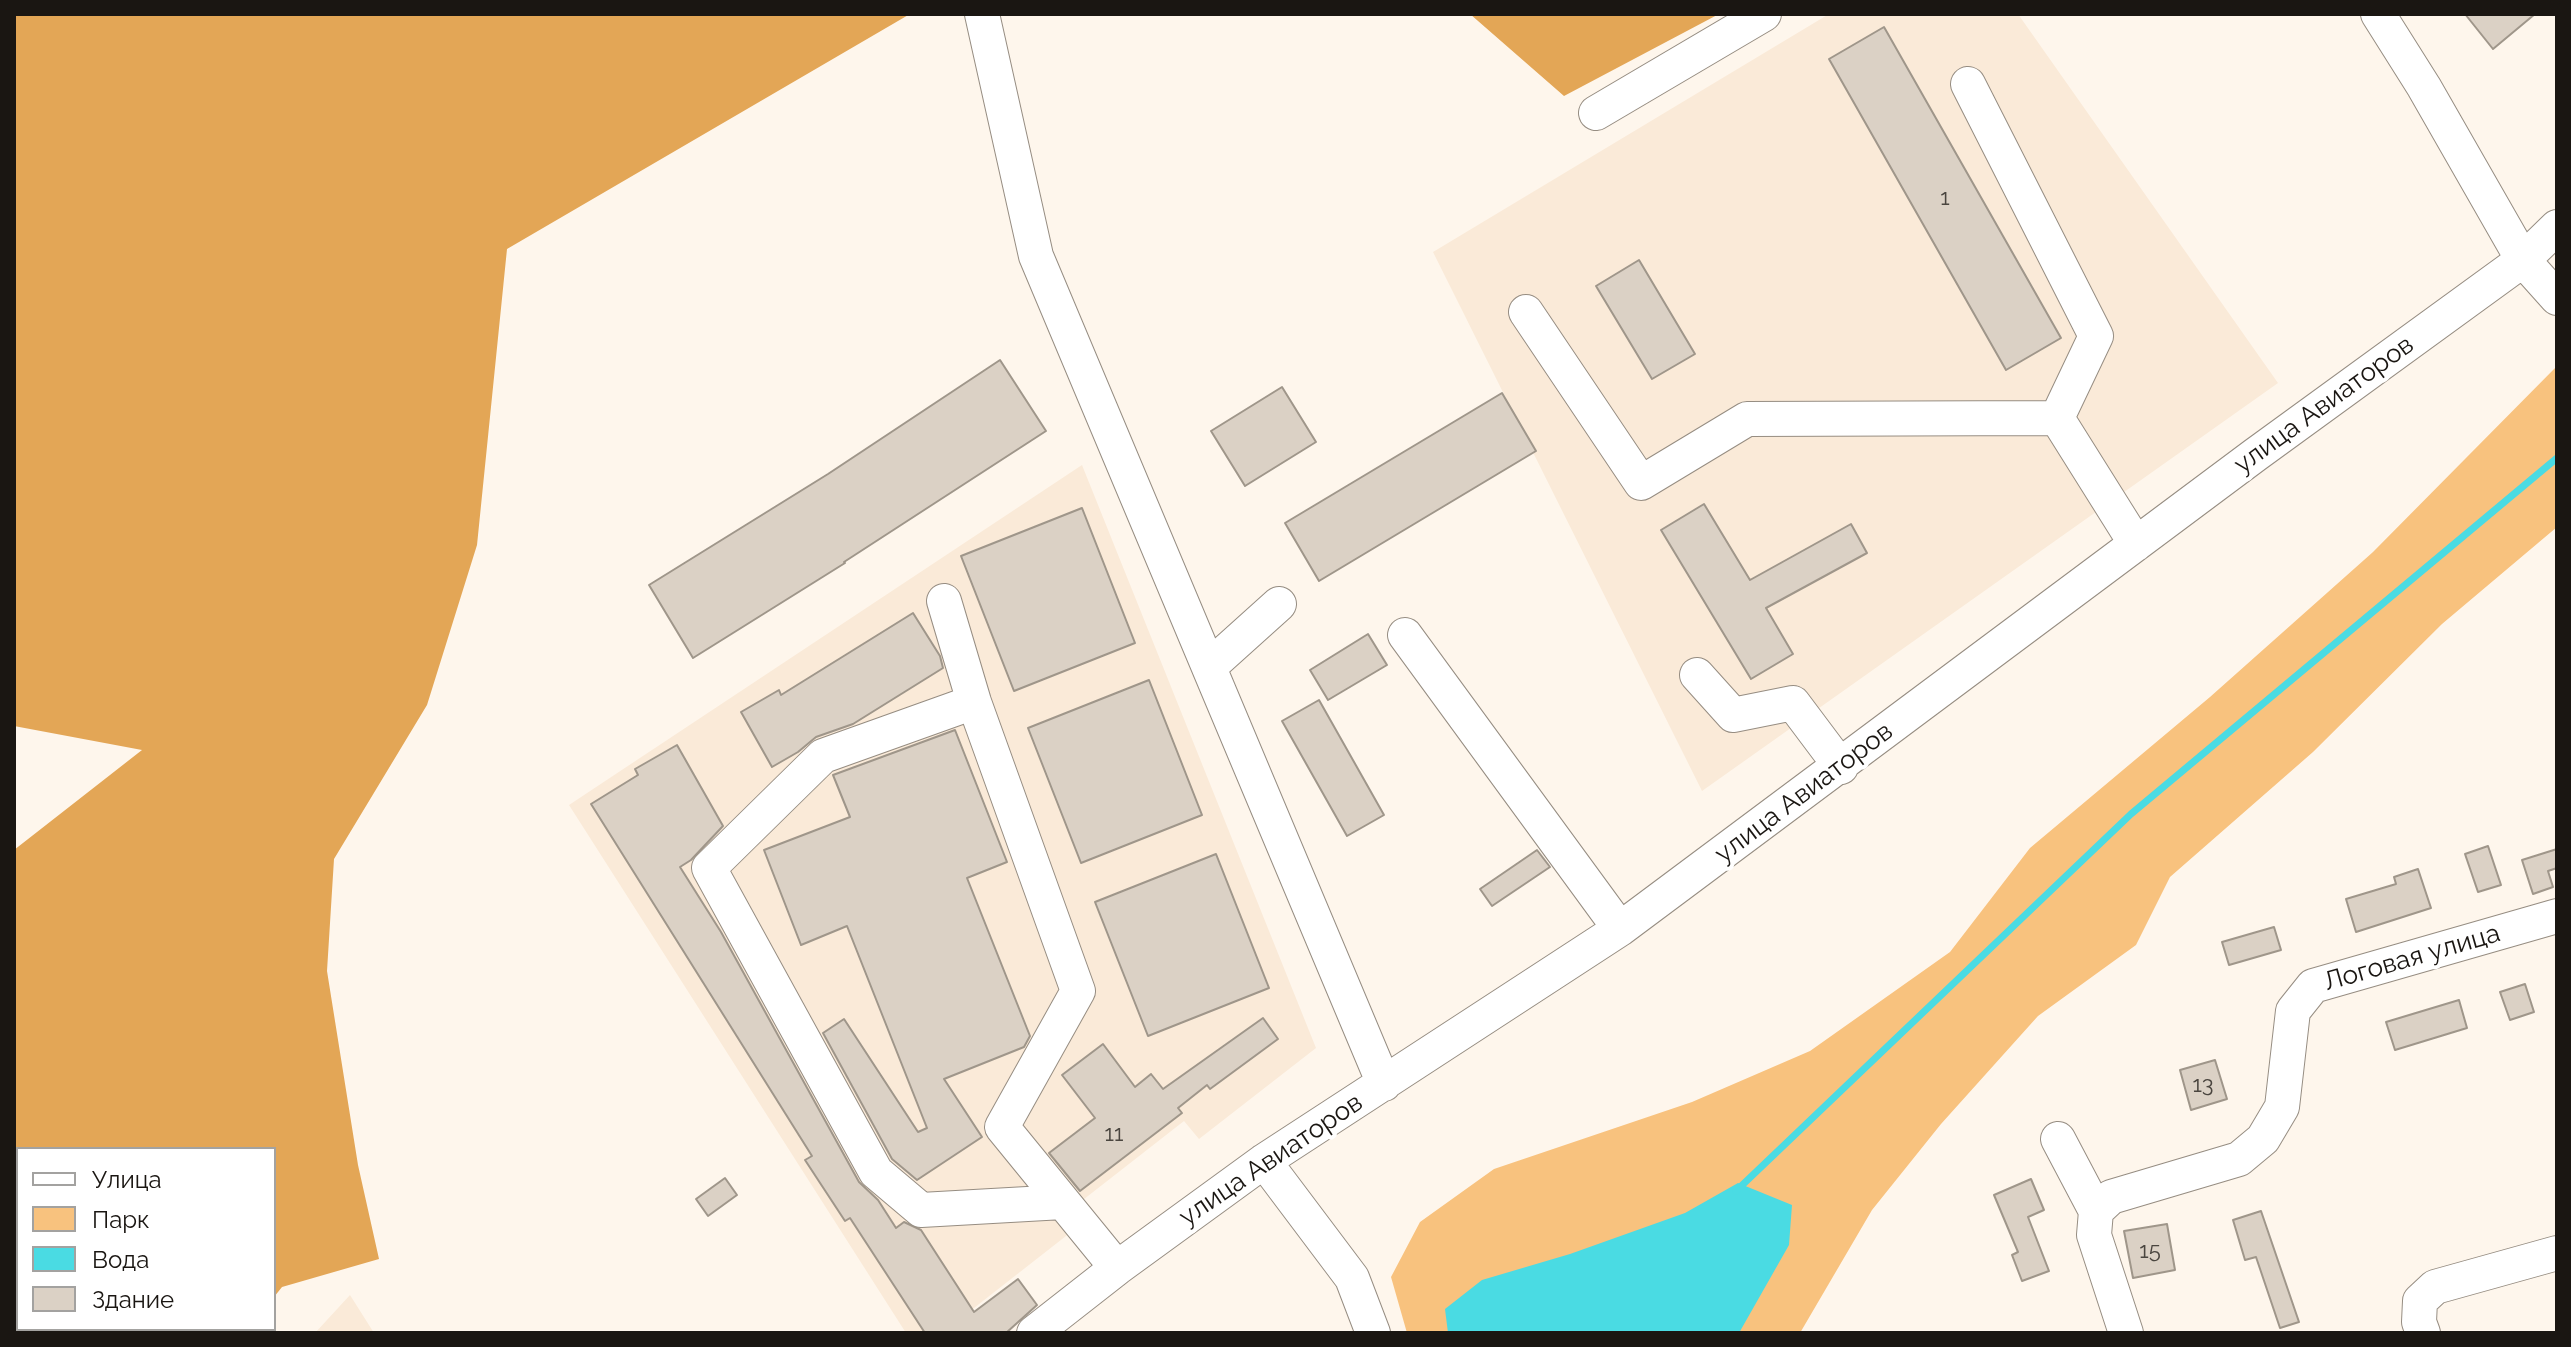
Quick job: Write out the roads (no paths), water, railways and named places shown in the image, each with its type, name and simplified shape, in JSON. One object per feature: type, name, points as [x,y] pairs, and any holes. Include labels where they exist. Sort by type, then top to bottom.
[{"type":"street","points":[[982,14],[1036,256],[1384,1084]]},
{"type":"street","points":[[1596,113],[1764,14]]},
{"type":"street","points":[[2378,14],[2424,87],[2523,260],[2557,298]]},
{"type":"street","points":[[1968,84],[2096,336],[2057,418]]},
{"type":"street","name":"улица Авиаторов","points":[[1034,1333],[1264,1161],[1620,929],[2523,260],[2557,227]]},
{"type":"street","points":[[1526,312],[1641,483],[1747,419],[2057,418]]},
{"type":"street","points":[[2057,418],[2136,544]]},
{"type":"street","points":[[944,601],[974,702],[1078,991],[1002,1127],[1117,1268]]},
{"type":"street","points":[[1209,667],[1279,604]]},
{"type":"street","points":[[1405,635],[1620,929]]},
{"type":"street","points":[[1697,675],[1733,715],[1793,703],[1841,767]]},
{"type":"street","points":[[974,702],[823,756],[709,868],[876,1172],[921,1210],[1063,1202]]},
{"type":"street","name":"Логовая улица","points":[[2096,1211],[2111,1197],[2239,1159],[2263,1139],[2282,1107],[2293,1011],[2313,986],[2557,916]]},
{"type":"street","points":[[2058,1139],[2096,1211],[2094,1235],[2126,1333]]},
{"type":"street","points":[[1264,1161],[1352,1278],[1373,1333]]},
{"type":"street","points":[[2423,1333],[2419,1322],[2420,1301],[2435,1287],[2557,1253]]},
{"type":"water","points":[[1738,1183],[1792,1205],[1789,1245],[1739,1333],[1448,1333],[1445,1309],[1482,1280],[1570,1254],[1685,1213]]},
{"type":"waterway","points":[[1736,1191],[2131,814],[2557,458]]}]
